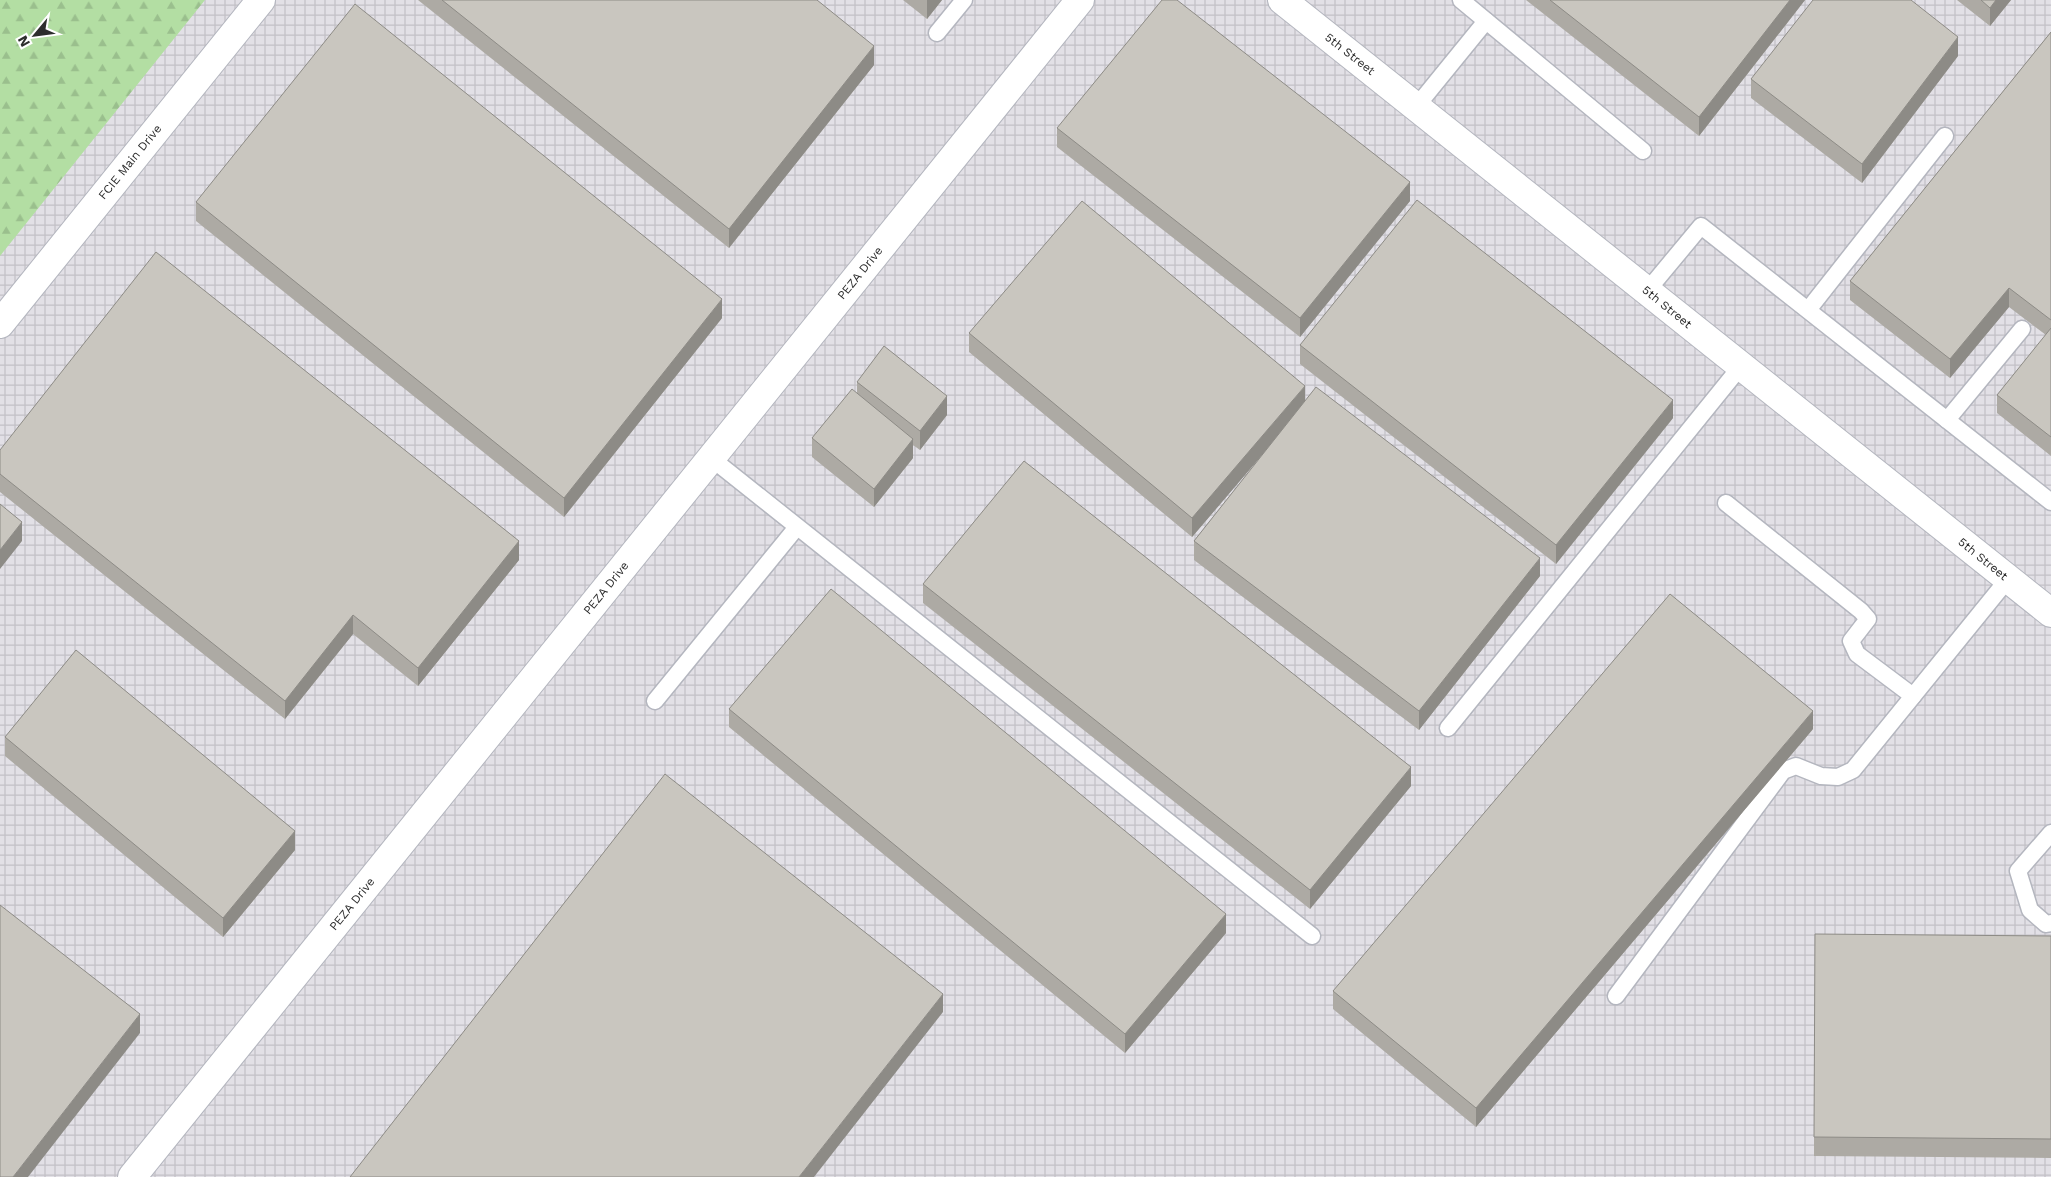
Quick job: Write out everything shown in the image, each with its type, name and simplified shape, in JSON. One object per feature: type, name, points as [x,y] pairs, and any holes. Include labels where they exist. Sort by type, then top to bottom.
[{"type":"street","name":"FCIE Main Drive","points":[[0,324],[260,0]]},
{"type":"street","name":"PEZA Drive","points":[[132,1177],[1080,0]]},
{"type":"street","name":"5th Street","points":[[1282,0],[2051,613]]},
{"type":"lane","points":[[937,33],[964,0]]},
{"type":"lane","points":[[1461,0],[1643,151]]},
{"type":"lane","points":[[1416,106],[1486,21]]},
{"type":"lane","points":[[1808,310],[1945,136]]},
{"type":"lane","points":[[1647,291],[1701,226],[2051,502]]},
{"type":"lane","points":[[1947,420],[2022,329]]},
{"type":"lane","points":[[1448,728],[1741,366]]},
{"type":"lane","points":[[711,458],[1312,936]]},
{"type":"lane","points":[[1726,503],[1861,611],[1868,619],[1851,640],[1857,654],[1913,696]]},
{"type":"lane","points":[[655,701],[797,526]]},
{"type":"lane","points":[[1616,996],[1783,771],[1796,766],[1821,776],[1838,777],[1853,770],[2008,579]]},
{"type":"lane","points":[[2051,833],[2018,871],[2030,910],[2046,924],[2051,924]]},
{"type":"shaded area","points":[[0,0],[2051,0],[2051,1177],[0,1177]]},
{"type":"green space","points":[[0,0],[205,0],[0,256]]},
{"type":"building","points":[[442,0],[817,0],[874,46],[729,229]]},
{"type":"building","points":[[1162,0],[1177,0],[1410,182],[1300,318],[1057,128]]},
{"type":"building","points":[[1550,0],[1790,0],[1699,117]]},
{"type":"building","points":[[1813,0],[1911,0],[1958,37],[1862,164],[1751,79]]},
{"type":"building","points":[[1981,0],[1996,0],[1990,8]]},
{"type":"building","points":[[355,4],[722,299],[564,498],[196,202]]},
{"type":"building","points":[[2051,32],[2051,320],[2009,288],[1950,359],[1850,281]]},
{"type":"building","points":[[1417,200],[1673,400],[1556,545],[1300,345]]},
{"type":"building","points":[[1082,201],[1305,386],[1192,518],[969,333]]},
{"type":"building","points":[[156,252],[519,541],[418,668],[353,615],[285,701],[0,474],[0,450]]},
{"type":"building","points":[[2051,328],[2051,437],[1997,395]]},
{"type":"building","points":[[884,346],[947,396],[920,431],[857,382]]},
{"type":"building","points":[[1316,387],[1540,558],[1419,711],[1194,541]]},
{"type":"building","points":[[852,389],[913,439],[874,489],[812,438]]},
{"type":"building","points":[[1024,461],[1411,767],[1310,890],[923,584]]},
{"type":"building","points":[[0,504],[22,522],[0,550]]},
{"type":"building","points":[[831,589],[1226,914],[1125,1034],[729,709]]},
{"type":"building","points":[[1670,594],[1813,711],[1476,1108],[1333,991]]},
{"type":"building","points":[[76,650],[295,831],[223,918],[5,737]]},
{"type":"building","points":[[665,774],[943,994],[799,1177],[350,1177]]},
{"type":"building","points":[[0,905],[140,1014],[13,1177],[0,1177]]},
{"type":"building","points":[[1815,934],[2051,936],[2051,1139],[1814,1137]]}]
